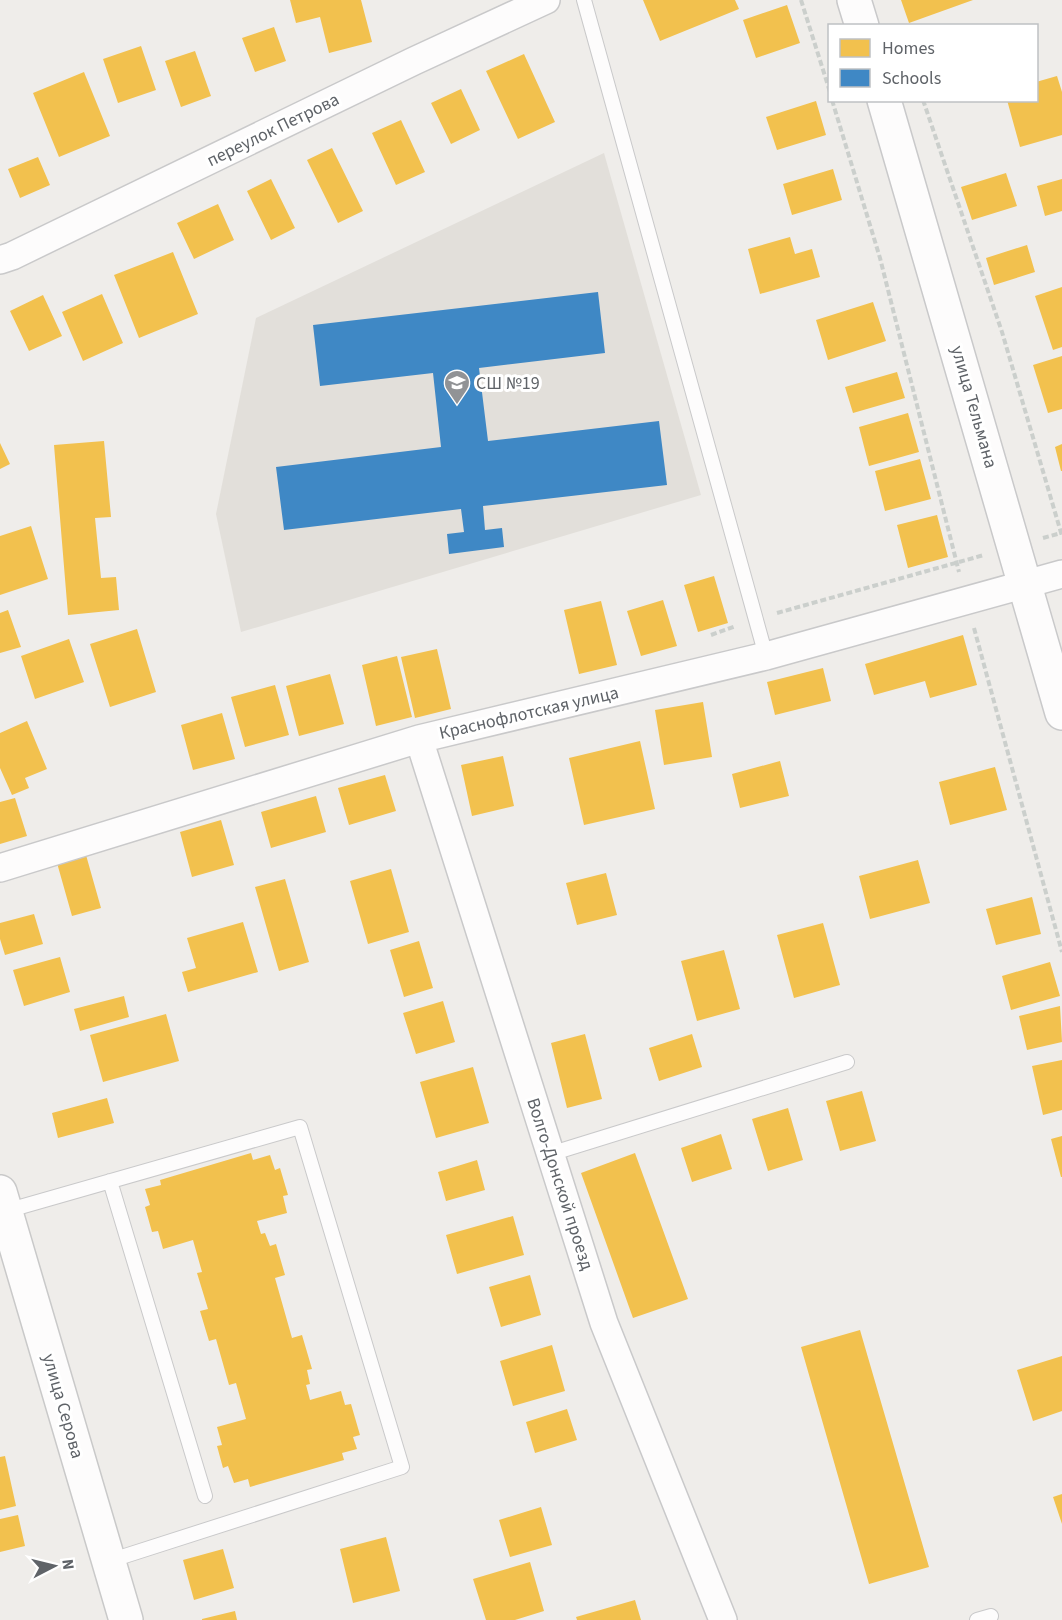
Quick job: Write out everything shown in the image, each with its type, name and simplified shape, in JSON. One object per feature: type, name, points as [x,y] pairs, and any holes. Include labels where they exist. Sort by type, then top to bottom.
[{"type":"street","name":"переулок Петрова","points":[[0,260],[546,0]]},
{"type":"street","points":[[854,0],[861,24]]},
{"type":"street","name":"улица Тельмана","points":[[885,102],[1062,713]]},
{"type":"street","name":"Краснофлотская улица","points":[[0,868],[419,739],[766,656],[1062,574]]},
{"type":"street","name":"Волго-Донской проезд","points":[[419,739],[604,1323],[723,1620]]},
{"type":"street","name":"улица Серова","points":[[3,1202],[126,1620]]},
{"type":"lane","points":[[584,0],[766,656]]},
{"type":"lane","points":[[550,1154],[848,1062]]},
{"type":"lane","points":[[3,1202],[110,1181],[300,1127],[402,1467],[109,1561]]},
{"type":"lane","points":[[110,1181],[204,1497]]},
{"type":"path","points":[[801,0],[828,86]]},
{"type":"path","points":[[833,102],[880,258],[956,563],[1062,952]]},
{"type":"path","points":[[711,634],[756,619],[1062,534],[1002,332],[924,102]]},
{"type":"shaded area","name":"СШ №19","points":[[604,153],[701,495],[241,632],[216,514],[256,318]]},
{"type":"building: Homes","points":[[290,0],[361,0],[372,42],[329,53],[320,17],[296,23]]},
{"type":"building: Homes","points":[[643,0],[735,0],[739,9],[660,41]]},
{"type":"building: Homes","points":[[901,0],[973,0],[909,23]]},
{"type":"building: Homes","points":[[787,5],[800,43],[756,58],[743,20]]},
{"type":"building: Homes","points":[[274,27],[286,61],[255,72],[242,38]]},
{"type":"building: Homes","points":[[141,46],[156,90],[118,103],[103,59]]},
{"type":"building: Homes","points":[[195,51],[211,96],[181,107],[165,61]]},
{"type":"building: Homes","points":[[524,54],[555,122],[518,139],[486,71]]},
{"type":"building: Homes","points":[[84,72],[110,136],[59,157],[33,93]]},
{"type":"building: Homes","points":[[1057,76],[1062,92],[1062,135],[1020,147],[1008,102],[1038,102],[1038,81]]},
{"type":"building: Homes","points":[[461,89],[480,130],[451,144],[431,103]]},
{"type":"building: Homes","points":[[816,101],[826,135],[777,150],[766,117]]},
{"type":"building: Homes","points":[[401,120],[425,172],[396,185],[372,133]]},
{"type":"building: Homes","points":[[332,148],[363,211],[338,223],[307,160]]},
{"type":"building: Homes","points":[[38,157],[50,185],[20,198],[8,169]]},
{"type":"building: Homes","points":[[833,169],[842,200],[792,215],[783,184]]},
{"type":"building: Homes","points":[[1006,173],[1017,206],[972,220],[961,187]]},
{"type":"building: Homes","points":[[271,179],[295,228],[271,240],[247,191]]},
{"type":"building: Homes","points":[[1062,179],[1062,211],[1045,216],[1037,186]]},
{"type":"building: Homes","points":[[218,204],[234,240],[194,259],[177,223]]},
{"type":"building: Homes","points":[[790,237],[795,254],[812,249],[820,277],[760,294],[748,249]]},
{"type":"building: Homes","points":[[1027,245],[1035,272],[994,285],[986,258]]},
{"type":"building: Homes","points":[[173,252],[198,314],[139,338],[114,275]]},
{"type":"building: Homes","points":[[1062,287],[1062,347],[1053,350],[1035,296]]},
{"type":"building: Homes","points":[[102,294],[123,343],[83,361],[62,312]]},
{"type":"building: Homes","points":[[43,295],[62,336],[29,351],[10,311]]},
{"type":"building: Homes","points":[[873,302],[886,341],[828,360],[816,320]]},
{"type":"building: Homes","points":[[1062,356],[1062,409],[1048,413],[1033,365]]},
{"type":"building: Homes","points":[[897,372],[905,398],[853,413],[845,387]]},
{"type":"building: Homes","points":[[908,413],[919,452],[869,466],[859,427]]},
{"type":"building: Homes","points":[[104,441],[111,517],[95,518],[101,578],[116,577],[119,610],[68,615],[54,445]]},
{"type":"building: Homes","points":[[0,443],[10,464],[0,469]]},
{"type":"building: Homes","points":[[1062,444],[1062,471],[1061,471],[1055,447]]},
{"type":"building: Homes","points":[[920,459],[931,499],[885,511],[875,471]]},
{"type":"building: Homes","points":[[937,515],[948,557],[908,568],[897,525]]},
{"type":"building: Homes","points":[[31,526],[48,579],[0,595],[0,536]]},
{"type":"building: Homes","points":[[714,576],[728,623],[698,632],[684,585]]},
{"type":"building: Homes","points":[[663,600],[677,646],[641,656],[627,611]]},
{"type":"building: Homes","points":[[601,601],[617,665],[579,674],[564,610]]},
{"type":"building: Homes","points":[[8,610],[21,647],[0,653],[0,613]]},
{"type":"building: Homes","points":[[137,629],[156,692],[110,707],[90,644]]},
{"type":"building: Homes","points":[[963,635],[977,685],[930,698],[925,681],[874,695],[865,664]]},
{"type":"building: Homes","points":[[69,639],[84,682],[35,699],[21,656]]},
{"type":"building: Homes","points":[[437,649],[451,709],[415,718],[401,657]]},
{"type":"building: Homes","points":[[397,656],[412,717],[376,726],[362,665]]},
{"type":"building: Homes","points":[[823,668],[831,701],[775,715],[767,682]]},
{"type":"building: Homes","points":[[330,674],[344,724],[299,736],[286,686]]},
{"type":"building: Homes","points":[[275,685],[289,735],[245,747],[231,697]]},
{"type":"building: Homes","points":[[703,702],[712,757],[664,765],[655,710]]},
{"type":"building: Homes","points":[[222,713],[235,759],[193,770],[181,725]]},
{"type":"building: Homes","points":[[27,721],[47,769],[25,778],[29,788],[12,795],[0,768],[0,733]]},
{"type":"building: Homes","points":[[640,741],[655,809],[584,825],[569,758]]},
{"type":"building: Homes","points":[[503,756],[514,806],[472,816],[461,765]]},
{"type":"building: Homes","points":[[780,761],[789,796],[740,808],[732,774]]},
{"type":"building: Homes","points":[[995,767],[1007,810],[950,825],[939,782]]},
{"type":"building: Homes","points":[[385,775],[396,811],[349,825],[338,788]]},
{"type":"building: Homes","points":[[316,796],[326,832],[271,848],[261,812]]},
{"type":"building: Homes","points":[[15,798],[27,836],[0,844],[0,802]]},
{"type":"building: Homes","points":[[221,820],[234,865],[192,877],[180,832]]},
{"type":"building: Homes","points":[[86,855],[101,908],[72,916],[57,863]]},
{"type":"building: Homes","points":[[918,860],[930,903],[870,919],[859,876]]},
{"type":"building: Homes","points":[[391,869],[409,932],[368,944],[350,881]]},
{"type":"building: Homes","points":[[606,873],[617,915],[577,925],[566,883]]},
{"type":"building: Homes","points":[[285,879],[309,962],[279,971],[255,887]]},
{"type":"building: Homes","points":[[1032,897],[1041,934],[996,945],[986,909]]},
{"type":"building: Homes","points":[[34,914],[43,944],[5,955],[0,939],[0,923]]},
{"type":"building: Homes","points":[[243,922],[258,972],[188,992],[182,972],[196,968],[187,938]]},
{"type":"building: Homes","points":[[823,923],[840,985],[794,998],[777,935]]},
{"type":"building: Homes","points":[[419,941],[433,988],[404,997],[390,950]]},
{"type":"building: Homes","points":[[724,950],[740,1009],[697,1021],[681,961]]},
{"type":"building: Homes","points":[[60,957],[70,992],[24,1006],[13,970]]},
{"type":"building: Homes","points":[[1050,962],[1060,996],[1011,1010],[1002,976]]},
{"type":"building: Homes","points":[[124,996],[129,1017],[80,1031],[74,1009]]},
{"type":"building: Homes","points":[[443,1001],[455,1042],[416,1054],[403,1013]]},
{"type":"building: Homes","points":[[1060,1006],[1062,1042],[1027,1050],[1019,1016]]},
{"type":"building: Homes","points":[[166,1014],[179,1061],[103,1082],[90,1035]]},
{"type":"building: Homes","points":[[585,1034],[602,1099],[567,1108],[551,1043]]},
{"type":"building: Homes","points":[[692,1034],[702,1067],[659,1081],[649,1048]]},
{"type":"building: Homes","points":[[1062,1060],[1062,1110],[1043,1115],[1032,1066]]},
{"type":"building: Homes","points":[[473,1067],[489,1123],[436,1138],[420,1082]]},
{"type":"building: Homes","points":[[862,1091],[876,1141],[840,1151],[826,1101]]},
{"type":"building: Homes","points":[[107,1098],[114,1123],[58,1138],[52,1113]]},
{"type":"building: Homes","points":[[788,1108],[803,1160],[768,1171],[752,1119]]},
{"type":"building: Homes","points":[[721,1134],[732,1169],[692,1182],[681,1148]]},
{"type":"building: Homes","points":[[1062,1136],[1062,1177],[1061,1177],[1051,1139]]},
{"type":"building: Homes","points":[[251,1153],[253,1160],[270,1155],[275,1170],[280,1168],[288,1195],[283,1196],[287,1213],[257,1221],[261,1234],[265,1233],[270,1246],[276,1244],[285,1275],[275,1278],[292,1338],[302,1335],[312,1369],[307,1370],[310,1384],[306,1385],[310,1400],[341,1391],[345,1405],[351,1404],[360,1435],[353,1437],[357,1449],[342,1453],[344,1460],[250,1487],[248,1479],[234,1483],[228,1466],[223,1468],[217,1446],[222,1445],[217,1427],[246,1419],[236,1383],[229,1385],[216,1339],[209,1341],[200,1311],[208,1309],[197,1273],[202,1272],[193,1240],[163,1249],[158,1231],[152,1232],[145,1207],[150,1205],[145,1189],[161,1185],[160,1180]]},
{"type":"building: Homes","points":[[635,1153],[688,1299],[633,1318],[581,1173]]},
{"type":"building: Homes","points":[[477,1160],[485,1190],[446,1201],[438,1172]]},
{"type":"building: Homes","points":[[513,1216],[524,1255],[457,1274],[446,1235]]},
{"type":"building: Homes","points":[[530,1275],[541,1315],[501,1327],[489,1287]]},
{"type":"building: Homes","points":[[860,1330],[929,1567],[869,1584],[801,1347]]},
{"type":"building: Homes","points":[[552,1345],[565,1391],[513,1406],[500,1361]]},
{"type":"building: Homes","points":[[1062,1356],[1062,1411],[1033,1421],[1017,1370]]},
{"type":"building: Homes","points":[[567,1409],[577,1440],[535,1453],[526,1422]]},
{"type":"building: Homes","points":[[5,1456],[16,1506],[0,1510],[0,1457]]},
{"type":"building: Homes","points":[[1062,1494],[1062,1524],[1053,1497]]},
{"type":"building: Homes","points":[[541,1507],[552,1545],[510,1557],[499,1520]]},
{"type":"building: Homes","points":[[18,1515],[25,1546],[0,1552],[0,1519]]},
{"type":"building: Homes","points":[[386,1537],[400,1591],[353,1603],[340,1549]]},
{"type":"building: Homes","points":[[223,1549],[234,1588],[194,1600],[183,1560]]},
{"type":"building: Homes","points":[[530,1562],[544,1611],[515,1620],[486,1620],[473,1579]]},
{"type":"building: Homes","points":[[635,1600],[641,1620],[577,1620],[576,1617]]},
{"type":"building: Homes","points":[[235,1611],[237,1620],[202,1620],[202,1619]]},
{"type":"building: Schools","points":[[598,292],[605,353],[479,368],[488,441],[659,421],[667,485],[483,506],[485,530],[502,528],[504,547],[449,554],[447,534],[464,532],[461,509],[284,530],[276,467],[441,447],[433,373],[320,386],[313,325]]},
{"type":"place","name":"СШ №19","points":[[457,406]]}]
